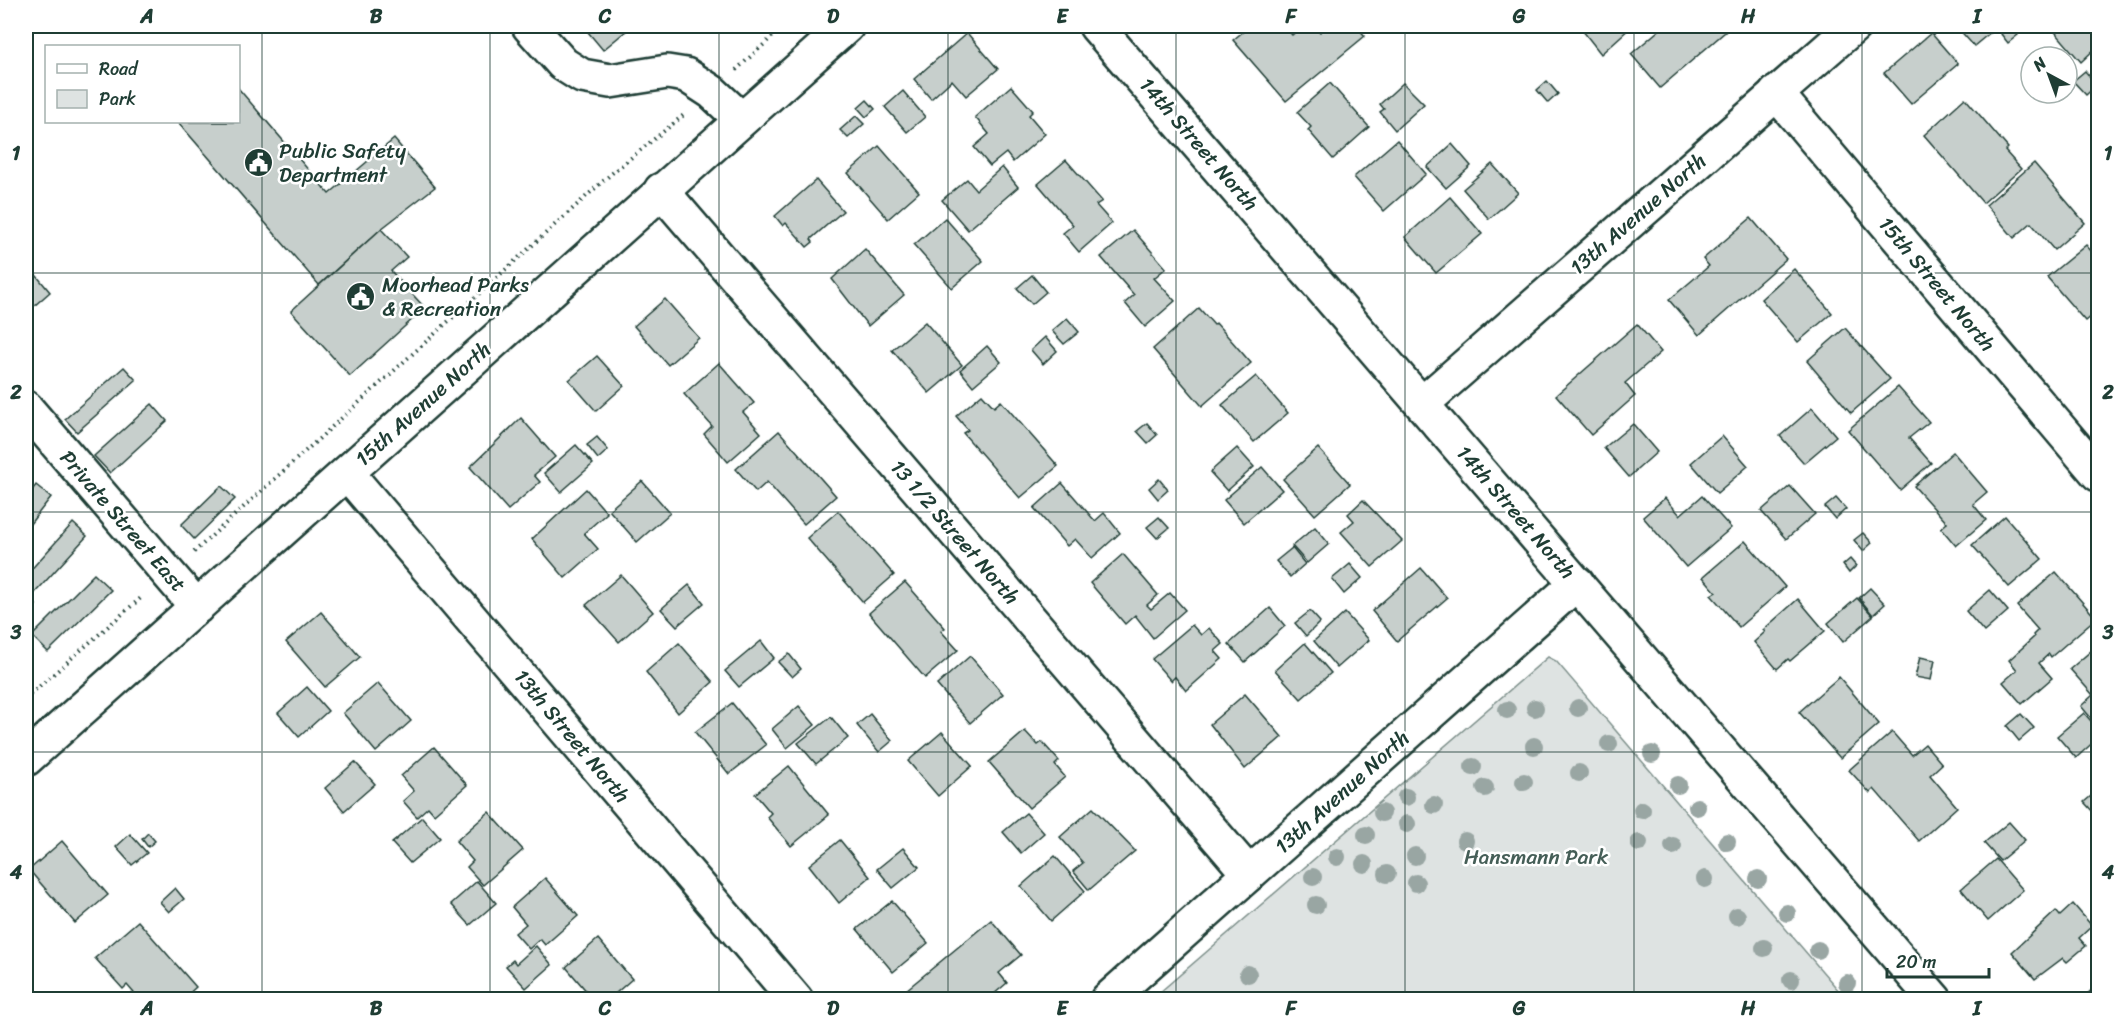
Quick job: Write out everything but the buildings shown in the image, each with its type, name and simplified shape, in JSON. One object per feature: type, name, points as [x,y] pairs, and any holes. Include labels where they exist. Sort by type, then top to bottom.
[{"type":"street","points":[[529,26],[563,64],[582,76],[610,81],[667,72],[686,75],[712,92],[741,119]]},
{"type":"street","name":"15th Avenue North","points":[[26,759],[846,26]]},
{"type":"street","name":"14th Street North","points":[[1096,26],[1935,999]]},
{"type":"street","name":"13th Avenue North","points":[[1423,403],[1854,26]]},
{"type":"street","name":"15th Street North","points":[[1776,93],[2098,474]]},
{"type":"street","name":"13 1/2 Street North","points":[[661,190],[1249,874]]},
{"type":"street","name":"Private Street East","points":[[26,408],[197,607]]},
{"type":"street","name":"13th Street North","points":[[346,473],[796,999]]},
{"type":"street","name":"13th Avenue North","points":[[1107,999],[1577,584]]},
{"type":"path","points":[[26,698],[611,174],[712,92],[784,26]]},
{"type":"green space","name":"Hansmann Park","points":[[1548,657],[1556,661],[1846,999],[1152,999]]},
{"type":"place","name":"Public Safety Department","points":[[258,163]]},
{"type":"place","name":"Moorhead Parks & Recreation","points":[[361,297]]}]
